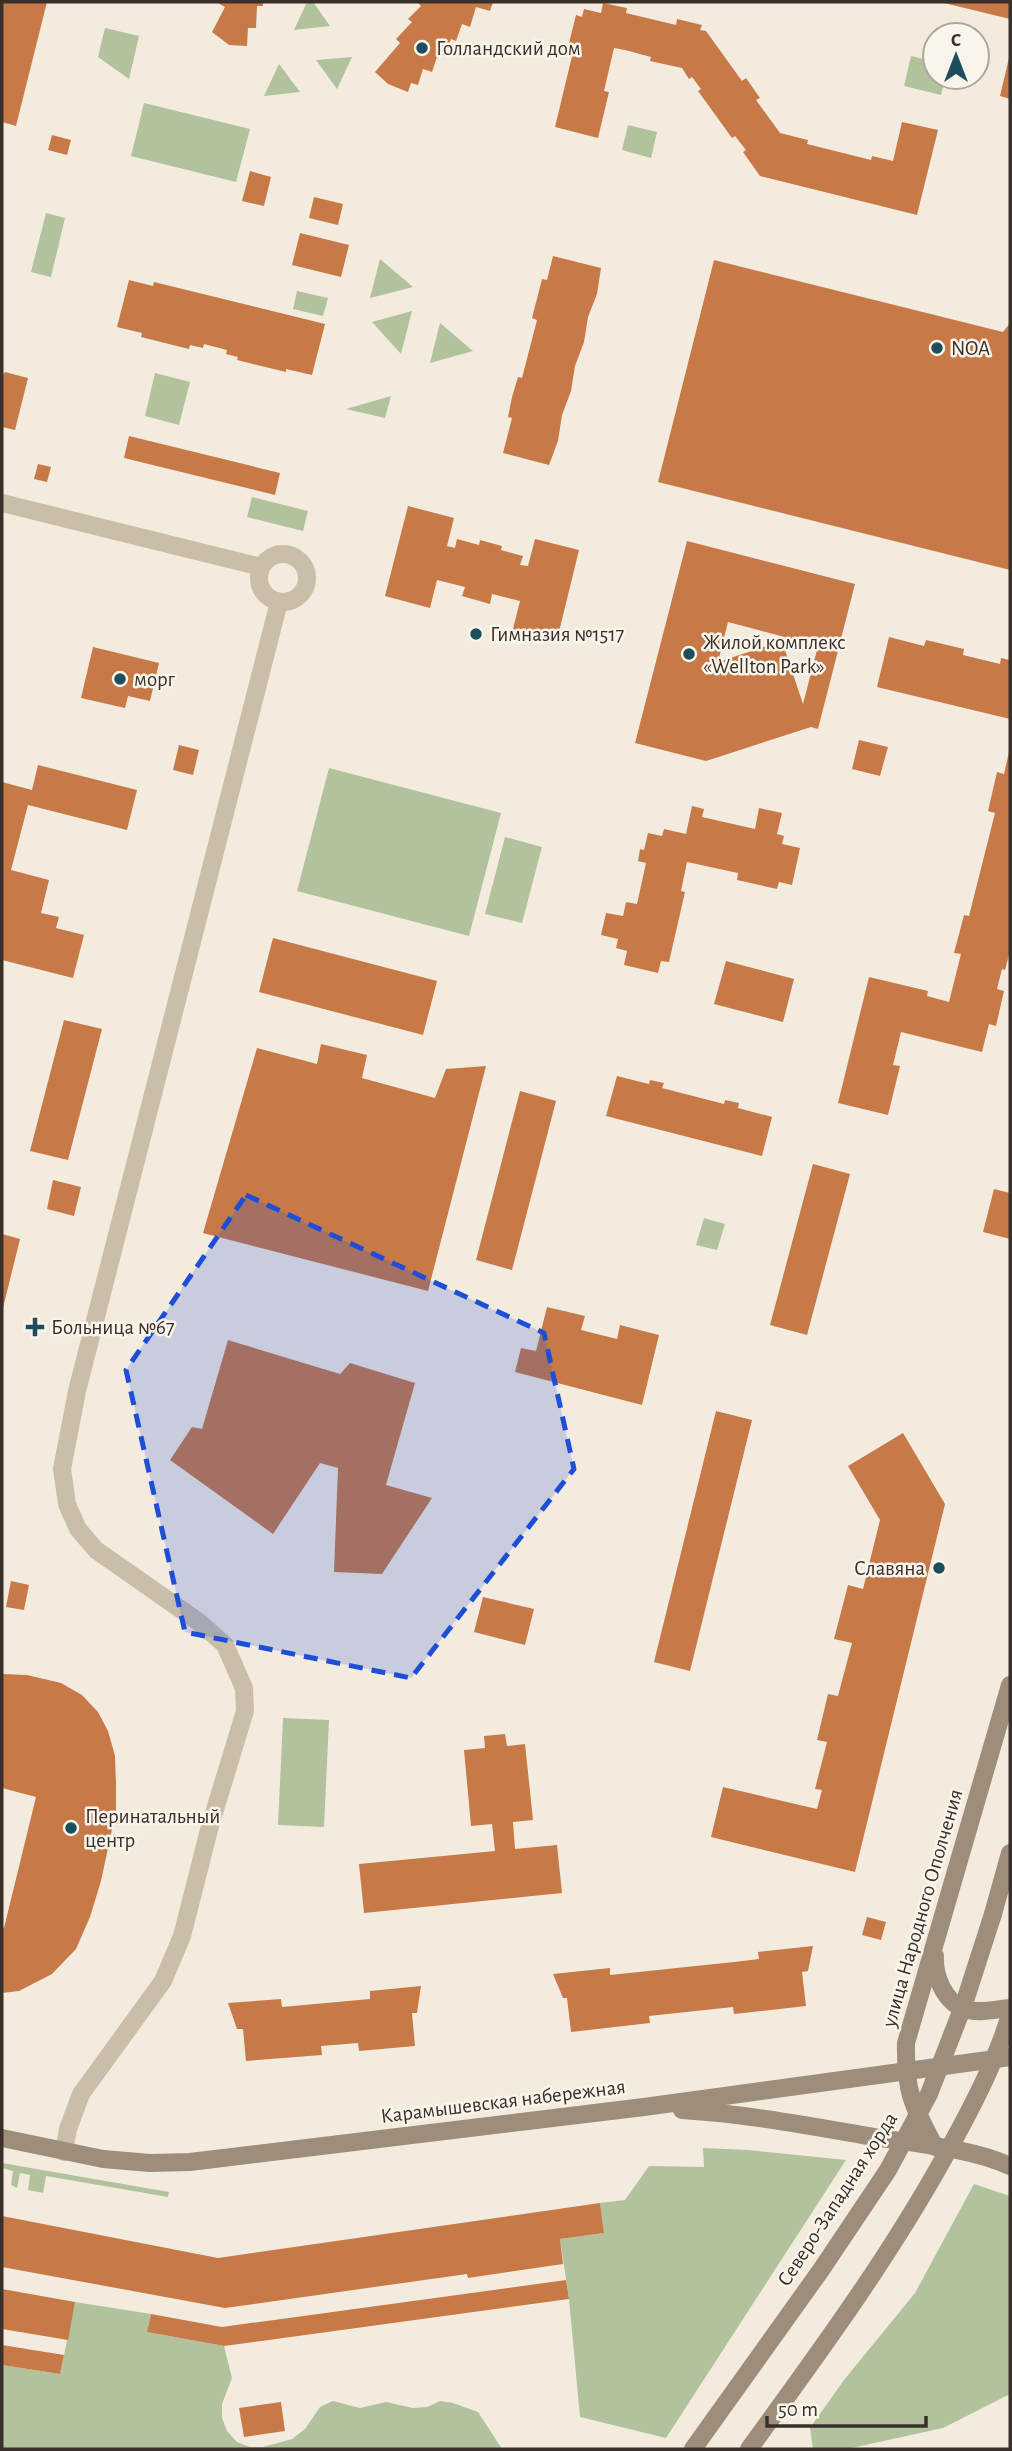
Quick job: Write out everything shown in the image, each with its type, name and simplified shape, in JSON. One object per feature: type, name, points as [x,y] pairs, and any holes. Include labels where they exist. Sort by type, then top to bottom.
[{"type":"main road","name":"улица Народного Ополчения","points":[[935,2147],[907,2089],[906,2043],[1010,1685]]},
{"type":"main road","name":"Северо-Западная хорда","points":[[693,2449],[821,2270],[888,2170],[929,2094],[964,2004],[1010,1853]]},
{"type":"main road","points":[[935,1946],[935,1965],[939,1981],[950,1999],[965,2009],[1010,2008]]},
{"type":"main road","points":[[749,2449],[860,2295],[927,2188],[971,2109],[1010,2015]]},
{"type":"main road","name":"Карамышевская набережная","points":[[2,2138],[103,2159],[190,2162],[643,2107],[1010,2057]]},
{"type":"main road","points":[[643,2107],[712,2111],[765,2118],[935,2147],[1010,2165]]},
{"type":"street","points":[[2,503],[261,567]]},
{"type":"street","points":[[280,553],[296,556],[306,569],[304,590],[293,600],[279,602],[261,589],[261,567],[280,553]]},
{"type":"street","points":[[64,2152],[68,2129],[81,2094],[163,1981],[182,1936],[210,1826],[245,1711],[244,1688],[225,1645],[199,1622],[96,1550],[78,1529],[67,1504],[62,1469],[84,1364],[279,602]]},
{"type":"highlighted area","points":[[246,1195],[544,1333],[574,1469],[411,1678],[185,1632],[126,1370]]},
{"type":"green space","points":[[307,2],[313,2],[330,26],[294,30]]},
{"type":"green space","points":[[105,28],[139,36],[129,79],[98,57]]},
{"type":"green space","points":[[911,56],[921,58],[921,90],[904,86]]},
{"type":"green space","points":[[352,57],[337,89],[316,60]]},
{"type":"green space","points":[[279,64],[300,92],[264,96]]},
{"type":"green space","points":[[925,91],[942,91],[941,95]]},
{"type":"green space","points":[[144,103],[250,129],[236,182],[131,156]]},
{"type":"green space","points":[[628,125],[657,132],[651,158],[622,150]]},
{"type":"green space","points":[[46,213],[65,218],[51,277],[31,272]]},
{"type":"green space","points":[[380,259],[413,287],[370,298]]},
{"type":"green space","points":[[297,291],[328,298],[323,316],[293,309]]},
{"type":"green space","points":[[412,311],[401,354],[372,322]]},
{"type":"green space","points":[[440,323],[473,351],[430,363]]},
{"type":"green space","points":[[155,373],[190,382],[179,425],[145,416]]},
{"type":"green space","points":[[391,396],[385,418],[346,409]]},
{"type":"green space","points":[[252,497],[308,511],[303,531],[247,517]]},
{"type":"green space","points":[[329,768],[501,813],[469,936],[297,891]]},
{"type":"green space","points":[[505,837],[542,847],[522,923],[485,914]]},
{"type":"green space","points":[[704,1218],[725,1224],[717,1250],[696,1245]]},
{"type":"green space","points":[[283,1718],[329,1720],[324,1827],[278,1825]]},
{"type":"green space","points":[[703,2148],[846,2160],[666,2438],[580,2417],[569,2299],[560,2239],[604,2233],[600,2203],[625,2200],[649,2166],[704,2167]]},
{"type":"green space","points":[[2,2163],[169,2192],[168,2197],[46,2176],[43,2193],[28,2190],[30,2175],[20,2173],[17,2188],[11,2185],[13,2171],[2,2168]]},
{"type":"green space","points":[[974,2184],[1010,2196],[1010,2394],[943,2428],[847,2449],[813,2449],[810,2428],[844,2380],[915,2293]]},
{"type":"green space","points":[[75,2302],[151,2314],[147,2332],[224,2346],[232,2378],[222,2404],[222,2418],[227,2431],[237,2442],[250,2447],[263,2447],[292,2439],[305,2429],[320,2407],[333,2401],[360,2408],[386,2402],[413,2408],[427,2407],[440,2401],[478,2412],[502,2449],[2,2449],[2,2365],[60,2374]]},
{"type":"building","points":[[2,2],[47,2],[16,126],[2,122]]},
{"type":"building","points":[[216,2],[263,2],[263,6],[257,6],[256,28],[248,28],[247,46],[229,45],[212,32],[225,7]]},
{"type":"building","name":"Голландский дом","points":[[417,2],[493,2],[490,11],[476,7],[470,27],[462,24],[456,41],[451,39],[445,56],[438,54],[432,72],[423,69],[418,85],[411,83],[408,92],[388,84],[375,72],[400,43],[396,39],[412,22],[408,19],[421,6]]},
{"type":"building","points":[[1010,2],[1010,19],[944,3]]},
{"type":"building","points":[[603,3],[627,8],[626,13],[676,25],[677,19],[702,25],[700,30],[706,31],[742,81],[746,78],[760,98],[756,100],[780,133],[808,140],[807,144],[871,160],[872,156],[893,161],[902,122],[938,130],[917,215],[760,176],[743,152],[746,150],[735,136],[732,138],[698,91],[701,89],[692,77],[689,79],[682,68],[650,61],[651,57],[625,50],[614,48],[604,91],[609,92],[598,138],[555,127],[574,48],[568,47],[576,15],[582,17],[584,9],[601,13]]},
{"type":"building","points":[[1010,59],[1010,99],[1000,96]]},
{"type":"building","points":[[52,135],[71,140],[67,155],[48,150]]},
{"type":"building","points":[[250,171],[271,177],[264,206],[242,201]]},
{"type":"building","points":[[314,197],[343,204],[338,225],[309,218]]},
{"type":"building","points":[[300,233],[349,245],[341,277],[292,265]]},
{"type":"building","points":[[553,256],[601,268],[597,294],[588,317],[571,391],[562,415],[558,441],[549,465],[503,453],[512,418],[508,417],[512,397],[518,377],[522,378],[537,320],[532,318],[542,279],[547,280]]},
{"type":"building","points":[[714,260],[1003,332],[1010,323],[1010,570],[658,482]]},
{"type":"building","points":[[129,280],[153,286],[154,282],[325,324],[312,375],[286,369],[286,372],[237,360],[238,357],[226,354],[227,350],[204,344],[203,348],[190,345],[189,349],[141,337],[142,333],[117,327]]},
{"type":"building","points":[[5,372],[28,378],[15,430],[2,427],[2,376]]},
{"type":"building","points":[[129,436],[280,473],[275,495],[124,458]]},
{"type":"building","points":[[38,464],[51,467],[47,482],[34,479]]},
{"type":"building","points":[[408,506],[454,518],[447,546],[455,548],[457,539],[479,545],[480,540],[523,556],[520,565],[528,566],[535,539],[579,550],[557,640],[513,629],[520,601],[492,594],[490,604],[462,596],[465,587],[437,580],[430,608],[385,596]]},
{"type":"building","name":"Жилой комплекс «Wellton Park»","points":[[687,541],[855,584],[818,729],[811,727],[706,761],[635,743]],"holes":[[[728,622],[818,646],[803,704],[782,641],[718,662]]]},
{"type":"building","points":[[889,637],[924,646],[926,640],[964,649],[963,655],[1000,664],[1001,658],[1010,660],[1010,719],[877,687]]},
{"type":"building","name":"морг","points":[[93,647],[159,663],[150,701],[128,696],[125,708],[81,698]]},
{"type":"building","points":[[859,740],[888,747],[880,776],[852,769]]},
{"type":"building","points":[[179,745],[199,750],[193,775],[173,770]]},
{"type":"building","points":[[1009,752],[1010,951],[997,989],[1004,991],[996,1026],[989,1024],[982,1052],[901,1032],[893,1065],[900,1066],[888,1115],[838,1103],[869,977],[928,991],[927,996],[949,1002],[961,954],[954,953],[964,915],[969,916],[995,813],[988,811],[997,772],[1004,774]]},
{"type":"building","points":[[38,765],[137,790],[127,830],[28,805],[11,870],[49,880],[41,913],[59,917],[56,928],[84,935],[73,978],[2,960],[2,782],[32,790]]},
{"type":"building","points":[[692,806],[704,809],[702,817],[755,829],[759,808],[782,813],[777,834],[784,836],[782,844],[800,848],[792,885],[779,882],[777,889],[737,880],[738,873],[687,862],[681,891],[685,892],[669,962],[661,961],[658,973],[624,965],[627,951],[616,948],[618,939],[601,935],[606,913],[623,916],[626,902],[637,904],[646,863],[638,861],[640,849],[644,850],[648,833],[662,836],[664,829],[686,834]]},
{"type":"building","points":[[273,938],[437,981],[423,1035],[259,992]]},
{"type":"building","points":[[726,961],[794,979],[783,1022],[714,1004]]},
{"type":"building","points":[[64,1020],[102,1029],[68,1160],[30,1151]]},
{"type":"building","points":[[321,1044],[367,1055],[362,1078],[435,1098],[446,1069],[486,1066],[428,1291],[203,1233],[257,1048],[317,1064]]},
{"type":"building","points":[[617,1076],[649,1084],[650,1080],[664,1083],[662,1088],[724,1104],[725,1100],[739,1103],[738,1108],[772,1117],[762,1156],[606,1116]]},
{"type":"building","points":[[520,1091],[556,1101],[512,1270],[476,1260]]},
{"type":"building","points":[[813,1164],[850,1174],[807,1335],[770,1325]]},
{"type":"building","points":[[53,1180],[81,1187],[74,1216],[47,1209]]},
{"type":"building","points":[[994,1189],[1010,1193],[1010,1239],[983,1232]]},
{"type":"building","points":[[2,1234],[20,1239],[3,1308],[2,1307]]},
{"type":"building","points":[[547,1307],[585,1316],[581,1330],[617,1339],[620,1325],[659,1335],[642,1405],[515,1372],[521,1348],[536,1351]]},
{"type":"building","points":[[228,1340],[340,1374],[350,1363],[415,1383],[386,1485],[432,1498],[382,1574],[334,1572],[338,1468],[320,1463],[273,1534],[170,1460],[192,1427],[202,1429]]},
{"type":"building","points":[[716,1411],[752,1420],[690,1671],[654,1662]]},
{"type":"building","points":[[903,1433],[945,1504],[855,1872],[711,1837],[723,1787],[817,1809],[822,1790],[815,1789],[827,1742],[817,1740],[828,1694],[838,1696],[852,1643],[834,1639],[848,1585],[863,1589],[880,1520],[848,1466]]},
{"type":"building","points":[[11,1581],[29,1585],[24,1610],[6,1607]]},
{"type":"building","points":[[483,1597],[534,1609],[525,1645],[474,1632]]},
{"type":"building","name":"Перинатальный центр","points":[[2,1674],[27,1675],[61,1683],[82,1695],[98,1712],[108,1731],[115,1756],[116,1811],[101,1881],[76,1949],[52,1974],[19,1991],[2,1993],[2,1928],[36,1797],[2,1788]]},
{"type":"building","points":[[505,1734],[507,1746],[525,1744],[533,1820],[513,1822],[515,1849],[557,1845],[562,1893],[364,1913],[359,1864],[495,1851],[492,1824],[471,1826],[464,1750],[485,1748],[484,1736]]},
{"type":"building","points":[[867,1917],[886,1922],[881,1940],[862,1935]]},
{"type":"building","points":[[813,1946],[808,1971],[802,1972],[806,2006],[734,2014],[733,2007],[649,2016],[650,2023],[571,2032],[567,1998],[563,1998],[553,1974],[610,1968],[610,1975],[734,1962],[759,1959],[758,1952]]},
{"type":"building","points":[[421,1986],[417,2013],[412,2013],[415,2046],[359,2051],[358,2043],[321,2046],[322,2055],[246,2061],[243,2029],[237,2029],[228,2003],[281,1999],[282,2007],[370,1999],[370,1991]]},
{"type":"building","points":[[600,2203],[604,2233],[560,2239],[563,2264],[468,2278],[467,2274],[225,2308],[2,2267],[2,2216],[218,2258]]},
{"type":"building","points":[[566,2280],[569,2299],[224,2346],[147,2332],[151,2314],[222,2327]]},
{"type":"building","points":[[2,2289],[75,2302],[68,2340],[2,2329]]},
{"type":"building","points":[[2,2345],[64,2355],[60,2374],[2,2365]]},
{"type":"building","points":[[281,2402],[285,2431],[244,2437],[239,2408]]},
{"type":"place","name":"Голландский дом","points":[[422,48]]},
{"type":"place","name":"NOA","points":[[937,348]]},
{"type":"place","name":"Гимназия №1517","points":[[476,634]]},
{"type":"place","name":"Жилой комплекс «Wellton Park»","points":[[689,654]]},
{"type":"place","name":"морг","points":[[120,679]]},
{"type":"place","name":"Больница №67","points":[[35,1327]]},
{"type":"place","name":"Славяна","points":[[939,1568]]},
{"type":"place","name":"Перинатальный центр","points":[[71,1828]]}]
